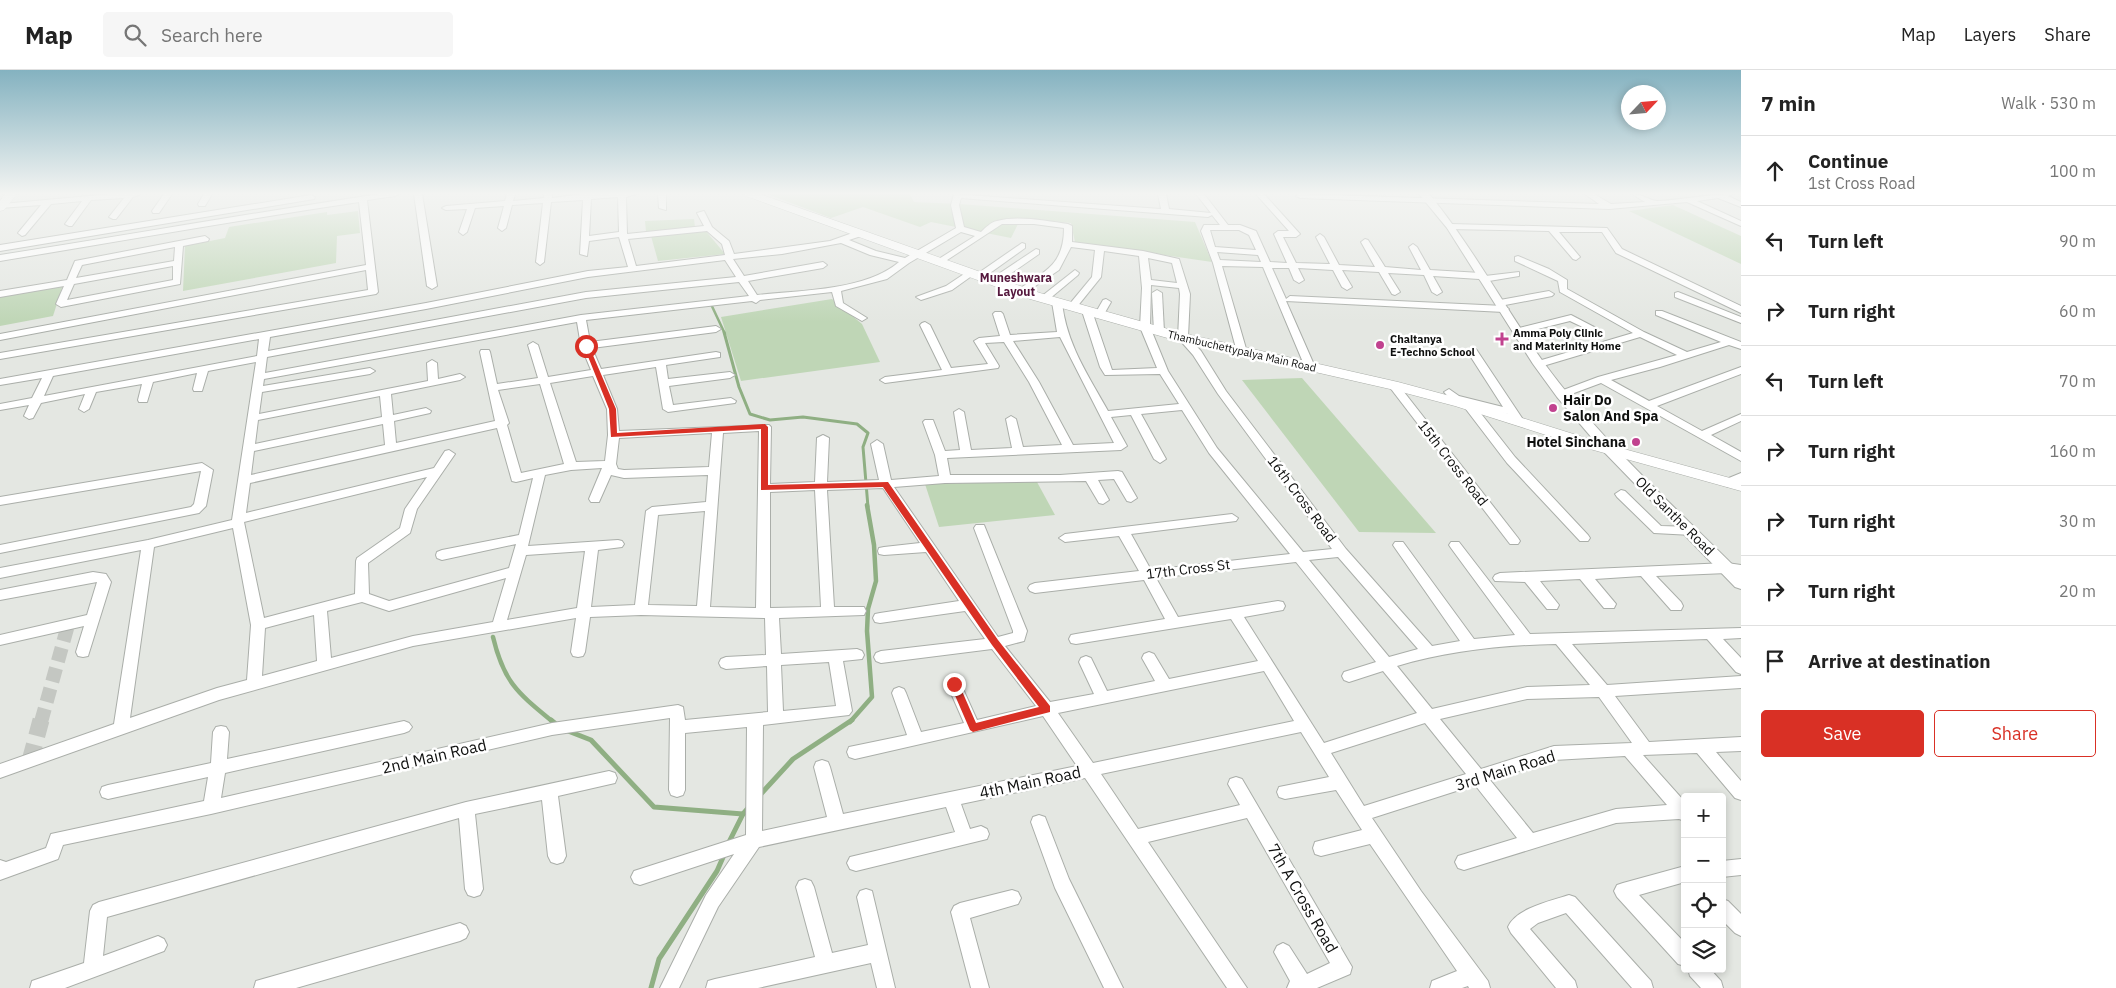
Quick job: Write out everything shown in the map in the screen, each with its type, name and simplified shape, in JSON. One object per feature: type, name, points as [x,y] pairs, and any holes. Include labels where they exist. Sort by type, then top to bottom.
[{"type":"main road","name":"Thambuchettypalya Main Road","points":[[864,237],[912,258],[938,262],[994,282],[1072,306],[1098,309],[1159,332],[1393,385],[1515,417],[1609,449],[1737,482]]},
{"type":"street","points":[[0,248],[68,237]]},
{"type":"street","points":[[0,258],[132,237]]},
{"type":"street","points":[[0,356],[373,292],[367,237]]},
{"type":"street","points":[[425,237],[432,286]]},
{"type":"street","points":[[540,262],[543,237]]},
{"type":"street","points":[[584,254],[584,239],[605,237]]},
{"type":"street","points":[[624,237],[633,269]]},
{"type":"street","points":[[719,237],[726,243],[730,252],[728,258]]},
{"type":"street","points":[[0,382],[588,274],[728,258],[832,243],[850,237]]},
{"type":"street","points":[[259,377],[581,318],[756,300],[836,289],[884,277],[947,237]]},
{"type":"street","points":[[938,262],[979,237]]},
{"type":"street","points":[[1022,291],[1056,268],[1068,244],[1068,237]]},
{"type":"street","points":[[1208,237],[1218,263],[1242,352]]},
{"type":"street","points":[[1255,237],[1310,367]]},
{"type":"street","points":[[1279,237],[1299,280]]},
{"type":"street","points":[[1320,237],[1347,287]]},
{"type":"street","name":"Old Santhe Road","points":[[1458,237],[1482,278],[1539,364],[1562,394],[1609,449],[1692,531],[1734,569],[1741,583]]},
{"type":"street","points":[[1559,237],[1576,257]]},
{"type":"street","points":[[1610,237],[1619,251],[1741,310]]},
{"type":"street","points":[[179,244],[177,282],[61,304],[68,282],[78,262],[205,239]]},
{"type":"street","points":[[841,240],[862,249],[912,258]]},
{"type":"street","points":[[1365,242],[1395,292]]},
{"type":"street","points":[[1068,244],[1144,254],[1176,261],[1185,294],[1183,338]]},
{"type":"street","points":[[921,297],[949,288],[975,275],[1022,246]]},
{"type":"street","points":[[1413,246],[1437,292]]},
{"type":"street","points":[[1072,306],[1096,277],[1100,248]]},
{"type":"street","points":[[1212,249],[1261,253]]},
{"type":"street","points":[[994,282],[1036,252]]},
{"type":"street","points":[[1144,254],[1147,312],[1145,327],[1162,371],[1184,407],[1213,450],[1531,843]]},
{"type":"street","points":[[728,258],[756,300]]},
{"type":"street","points":[[1518,258],[1538,269],[1552,273],[1562,280],[1563,290],[1567,293],[1576,296],[1641,334],[1684,355]]},
{"type":"street","points":[[0,294],[178,263]]},
{"type":"street","points":[[1218,263],[1427,272],[1482,278],[1516,274]]},
{"type":"street","points":[[0,407],[203,370],[262,356],[586,295],[742,279],[823,265]]},
{"type":"street","points":[[0,337],[370,267]]},
{"type":"street","points":[[941,455],[1121,446],[1106,414],[1080,372],[1060,327],[1051,300],[1075,273]]},
{"type":"street","points":[[1146,282],[1183,286]]},
{"type":"street","points":[[836,289],[839,304],[862,318]]},
{"type":"street","points":[[1157,293],[1159,332]]},
{"type":"street","points":[[1290,299],[1502,306],[1549,294]]},
{"type":"street","points":[[1678,296],[1741,320]]},
{"type":"street","points":[[1098,309],[1105,367],[1109,373],[1162,371]]},
{"type":"street","points":[[998,314],[1006,338],[1034,382],[1069,448]]},
{"type":"street","points":[[1659,314],[1741,346]]},
{"type":"street","points":[[581,318],[586,346],[612,409],[614,435],[610,464],[596,499]]},
{"type":"street","points":[[1518,331],[1571,318],[1592,328]]},
{"type":"street","points":[[924,325],[948,372]]},
{"type":"street","points":[[586,346],[716,330]]},
{"type":"street","points":[[254,683],[258,626],[238,521],[265,334]]},
{"type":"street","points":[[886,380],[994,366],[979,341],[1064,334]]},
{"type":"street","points":[[1539,364],[1641,334]]},
{"type":"street","name":"16th Cross Road","points":[[1183,338],[1197,353],[1222,392],[1342,552],[1429,652]]},
{"type":"street","points":[[1562,394],[1602,379],[1724,344]]},
{"type":"street","points":[[533,345],[571,466]]},
{"type":"street","points":[[1472,351],[1515,417]]},
{"type":"street","points":[[485,352],[492,388],[516,478],[571,466],[610,464]]},
{"type":"street","points":[[492,388],[716,354]]},
{"type":"street","points":[[432,363],[433,383]]},
{"type":"street","points":[[660,363],[668,409],[732,401]]},
{"type":"street","points":[[198,389],[203,370]]},
{"type":"street","points":[[1649,405],[1741,370]]},
{"type":"street","points":[[257,390],[370,371]]},
{"type":"street","points":[[29,416],[49,373]]},
{"type":"street","points":[[664,384],[730,375]]},
{"type":"street","points":[[253,418],[460,377]]},
{"type":"street","points":[[1602,379],[1741,456]]},
{"type":"street","points":[[143,400],[148,380]]},
{"type":"street","name":"15th Cross Road","points":[[1393,385],[1514,541]]},
{"type":"street","points":[[84,409],[92,390]]},
{"type":"street","points":[[385,392],[391,448]]},
{"type":"street","points":[[1448,392],[1456,398],[1515,417]]},
{"type":"street","points":[[1469,406],[1511,460],[1584,538]]},
{"type":"street","points":[[1106,414],[1184,407]]},
{"type":"street","points":[[249,449],[426,411]]},
{"type":"street","points":[[960,412],[966,454]]},
{"type":"street","points":[[1134,412],[1160,459]]},
{"type":"street","points":[[1702,435],[1741,417]]},
{"type":"street","points":[[1011,419],[1018,450]]},
{"type":"street","points":[[930,422],[941,455],[945,479]]},
{"type":"street","points":[[244,480],[502,423]]},
{"type":"street","points":[[614,435],[765,427],[764,488],[768,613],[774,660],[776,718]]},
{"type":"street","points":[[703,612],[718,429]]},
{"type":"street","points":[[824,438],[821,486],[828,612]]},
{"type":"street","points":[[877,444],[886,484],[995,643],[1047,709],[1238,988]]},
{"type":"street","points":[[362,597],[362,561],[406,530],[411,509],[449,454]]},
{"type":"street","points":[[610,464],[614,472],[624,474],[715,471]]},
{"type":"street","points":[[0,501],[202,467],[207,470],[200,506],[195,510],[0,549]]},
{"type":"street","points":[[0,573],[148,544],[438,471]]},
{"type":"street","points":[[499,625],[524,538],[540,472]]},
{"type":"street","points":[[764,488],[886,484],[945,479],[1060,479],[1118,475],[1131,498]]},
{"type":"street","points":[[1090,477],[1103,500]]},
{"type":"street","points":[[1621,494],[1658,530],[1692,531]]},
{"type":"street","points":[[642,610],[652,511],[711,506]]},
{"type":"street","points":[[1065,538],[1232,518]]},
{"type":"street","points":[[881,657],[995,643],[1019,638],[1020,631],[980,528]]},
{"type":"street","points":[[1123,531],[1174,623]]},
{"type":"street","points":[[442,555],[524,538]]},
{"type":"street","points":[[121,729],[148,544]]},
{"type":"street","points":[[520,551],[618,544]]},
{"type":"street","points":[[1399,545],[1471,645]]},
{"type":"street","points":[[1455,545],[1526,639]]},
{"type":"street","points":[[578,652],[592,546]]},
{"type":"street","points":[[884,551],[930,547]]},
{"type":"street","name":"17th Cross St","points":[[1035,588],[1146,573],[1342,552]]},
{"type":"street","points":[[1500,578],[1734,569]]},
{"type":"street","points":[[258,626],[362,597],[389,606],[514,571]]},
{"type":"street","points":[[1644,572],[1676,606]]},
{"type":"street","points":[[1583,574],[1609,604]]},
{"type":"street","points":[[0,595],[101,577],[104,582],[83,652]]},
{"type":"street","points":[[1529,577],[1552,605]]},
{"type":"street","points":[[880,618],[969,605]]},
{"type":"street","points":[[1076,639],[1278,606]]},
{"type":"street","points":[[320,608],[324,664]]},
{"type":"street","points":[[0,771],[216,694],[413,641],[582,612],[642,610],[768,613],[859,611]]},
{"type":"street","points":[[1235,613],[1374,835],[1421,906],[1476,982],[1439,988]]},
{"type":"street","points":[[0,640],[92,619]]},
{"type":"street","points":[[1349,676],[1429,652],[1471,645],[1526,639],[1741,633]]},
{"type":"street","points":[[1710,634],[1741,668]]},
{"type":"street","points":[[1560,639],[1603,691],[1646,749]]},
{"type":"street","points":[[726,663],[857,655]]},
{"type":"street","points":[[677,790],[679,727],[844,711],[835,657]]},
{"type":"street","points":[[1149,658],[1165,685]]},
{"type":"street","points":[[1086,662],[1103,698]]},
{"type":"street","points":[[855,752],[973,728],[1047,709],[1268,665]]},
{"type":"street","points":[[1321,750],[1428,716],[1527,693],[1603,691],[1741,682]]},
{"type":"street","points":[[954,684],[973,728]]},
{"type":"street","points":[[900,693],[916,739]]},
{"type":"street","name":"2nd Main Road","points":[[0,868],[1,872],[52,853],[57,838],[211,806],[552,729],[678,711],[679,727]]},
{"type":"street","points":[[669,988],[712,901],[754,840],[755,720]]},
{"type":"street","name":"4th Main Road","points":[[640,877],[754,840],[1305,724]]},
{"type":"street","points":[[108,792],[404,727]]},
{"type":"street","points":[[211,806],[218,767],[221,732]]},
{"type":"street","name":"3rd Main Road","points":[[1362,814],[1554,753],[1741,744]]},
{"type":"street","points":[[1702,747],[1741,793]]},
{"type":"street","points":[[1629,750],[1681,810]]},
{"type":"street","points":[[822,767],[837,823]]},
{"type":"street","points":[[92,969],[99,911],[466,810],[609,778]]},
{"type":"street","points":[[1285,792],[1342,782]]},
{"type":"street","name":"7th A Cross Road","points":[[1236,784],[1343,966],[1300,987]]},
{"type":"street","points":[[549,792],[557,856]]},
{"type":"street","points":[[856,863],[973,836],[951,798]]},
{"type":"street","points":[[466,810],[474,889]]},
{"type":"street","points":[[1135,837],[1251,810]]},
{"type":"street","points":[[1464,862],[1616,816],[1681,812]]},
{"type":"street","points":[[1039,822],[1060,882],[1114,988]]},
{"type":"street","points":[[1321,848],[1374,835]]},
{"type":"street","points":[[1726,869],[1741,867]]},
{"type":"street","points":[[1681,875],[1622,891],[1681,952]]},
{"type":"street","points":[[805,887],[826,964]]},
{"type":"street","points":[[866,897],[886,988]]},
{"type":"street","points":[[980,988],[960,912],[1012,898]]},
{"type":"street","points":[[1568,988],[1516,927],[1532,917],[1570,903],[1644,988]]},
{"type":"street","points":[[1726,911],[1741,927]]},
{"type":"street","points":[[263,988],[460,932]]},
{"type":"street","points":[[40,988],[158,945]]},
{"type":"street","points":[[715,988],[879,952]]},
{"type":"street","points":[[1283,952],[1300,987]]},
{"type":"street","points":[[1701,973],[1714,988]]},
{"type":"green space","points":[[337,237],[336,263],[183,291],[185,246],[225,238]]},
{"type":"green space","points":[[651,237],[711,237],[725,254],[658,261]]},
{"type":"green space","points":[[1074,237],[1201,237],[1212,262],[1075,242]]},
{"type":"green space","points":[[1684,237],[1741,237],[1741,264]]},
{"type":"green space","points":[[63,285],[53,316],[0,326],[0,297]]},
{"type":"green space","points":[[832,299],[862,324],[880,362],[741,381],[721,317]]},
{"type":"green space","points":[[1302,378],[1436,533],[1359,532],[1242,380]]},
{"type":"green space","points":[[1037,482],[1055,515],[939,527],[925,484]]},
{"type":"waterway","points":[[710,302],[725,334]]},
{"type":"waterway","points":[[724,332],[739,387],[750,414],[770,420],[803,417],[857,424],[868,433],[863,447],[868,507]]},
{"type":"waterway","points":[[851,720],[872,697],[867,631],[868,609],[876,581],[874,545],[867,505]]},
{"type":"waterway","points":[[493,637],[502,666],[514,686],[530,703],[553,722]]},
{"type":"waterway","points":[[551,720],[557,725]]},
{"type":"waterway","points":[[759,796],[793,759],[851,720]]},
{"type":"waterway","points":[[568,731],[591,740],[654,807],[743,814]]},
{"type":"waterway","points":[[743,814],[749,807]]},
{"type":"waterway","points":[[728,844],[743,814]]},
{"type":"waterway","points":[[651,988],[659,959],[717,871],[724,855]]},
{"type":"tunnel","points":[[41,722],[68,625]]},
{"type":"tunnel","points":[[30,761],[41,720]]},
{"type":"place","name":"Amma Poly Clinic and Materinity Home","points":[[1502,339]]},
{"type":"place","name":"Chaitanya E-Techno School","points":[[1380,345]]},
{"type":"place","name":"Hair Do Salon And Spa","points":[[1553,408]]},
{"type":"place","name":"Hotel Sinchana","points":[[1636,442]]},
{"type":"district","name":"Muneshwara Layout","points":[[1016,284]]},
{"type":"route","points":[[586,346],[612,409],[614,435],[765,427],[764,488],[886,484],[995,643],[1047,709],[973,728],[954,684]]}]
